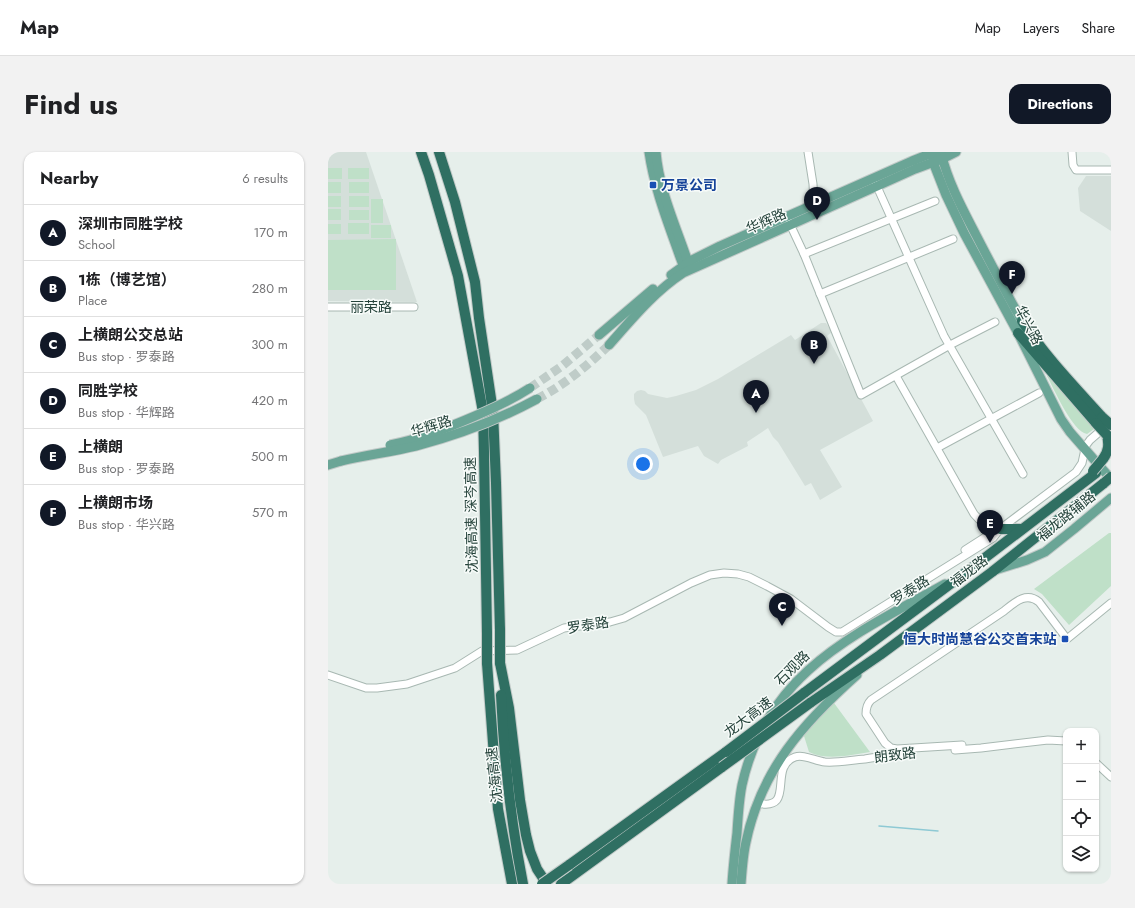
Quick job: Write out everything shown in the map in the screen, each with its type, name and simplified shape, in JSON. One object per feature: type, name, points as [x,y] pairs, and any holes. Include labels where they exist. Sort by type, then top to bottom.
[{"type":"highway","name":"沈海高速 深岑高速","points":[[421,152],[430,174],[458,276],[488,412]]},
{"type":"highway","name":"沈海高速 深岑高速","points":[[439,152],[455,202],[475,282],[479,318],[488,412],[489,451],[487,663],[498,808],[512,884]]},
{"type":"highway","points":[[1022,321],[1034,340],[1103,420],[1109,446],[1107,461]]},
{"type":"highway","points":[[1018,333],[1033,351],[1103,420],[1111,425]]},
{"type":"highway","name":"沈海高速 深岑高速","points":[[489,451],[497,497],[500,663]]},
{"type":"highway","name":"福龙路","points":[[969,570],[1107,461]]},
{"type":"highway","name":"福龙路","points":[[880,655],[992,572],[1109,480]]},
{"type":"highway","points":[[1000,529],[1022,529]]},
{"type":"highway","name":"龙大高速","points":[[542,884],[726,752],[969,570]]},
{"type":"highway","name":"龙大高速","points":[[561,884],[810,703],[880,655]]},
{"type":"highway","points":[[500,663],[509,708],[516,771],[526,835],[537,869],[547,884]]},
{"type":"highway","name":"沈海高速","points":[[500,663],[507,773],[523,884]]},
{"type":"highway","points":[[498,808],[499,836],[508,884]]},
{"type":"main road","points":[[649,152],[656,186],[687,266]]},
{"type":"main road","points":[[656,152],[664,192],[675,234],[675,261],[665,280]]},
{"type":"main road","name":"华辉路","points":[[599,335],[665,280],[687,266],[791,225],[923,157],[956,152]]},
{"type":"main road","name":"华兴路","points":[[938,155],[957,198],[1002,287],[1022,321],[1033,351],[1066,416],[1109,480]]},
{"type":"main road","name":"华兴路","points":[[938,155],[946,195],[961,226],[1018,333],[1061,419],[1070,432],[1086,447]]},
{"type":"main road","name":"华辉路","points":[[609,345],[642,307],[654,295],[677,277],[697,256],[814,204],[875,182]]},
{"type":"main road","points":[[675,234],[693,251],[720,246]]},
{"type":"main road","name":"华辉路","points":[[328,464],[340,458],[401,443],[436,432],[492,409],[530,388]]},
{"type":"main road","name":"华辉路","points":[[328,458],[340,458],[408,448],[430,442],[483,424],[537,400]]},
{"type":"main road","name":"福龙路辅路","points":[[992,572],[1045,552],[1111,498]]},
{"type":"main road","name":"石观路","points":[[732,884],[742,786],[750,755],[767,719],[777,703],[805,672],[836,647],[969,570]]},
{"type":"main road","points":[[741,884],[746,844],[757,803],[768,780],[789,745],[825,704],[880,655]]},
{"type":"street","points":[[808,152],[813,184],[814,204]]},
{"type":"street","points":[[1072,152],[1073,165],[1076,170],[1111,170]]},
{"type":"street","points":[[875,182],[944,336],[1023,474]]},
{"type":"street","points":[[804,254],[936,201]]},
{"type":"street","points":[[786,216],[804,254],[861,395],[950,345],[995,322]]},
{"type":"street","points":[[820,294],[953,239]]},
{"type":"street","name":"丽荣路","points":[[328,307],[414,307]]},
{"type":"street","points":[[896,376],[974,514],[984,524],[1000,529]]},
{"type":"street","points":[[937,448],[1039,393]]},
{"type":"street","points":[[1086,447],[1103,420]]},
{"type":"street","name":"罗泰路","points":[[328,675],[366,688],[407,684],[455,668],[482,651],[517,650],[564,628],[610,622],[624,618],[710,575],[724,573],[738,574],[767,586],[791,599],[836,632],[983,538],[1000,529],[1076,472],[1082,463],[1086,447]]},
{"type":"street","points":[[962,745],[897,749],[891,748],[885,743],[866,714],[868,703],[1004,611],[1019,599],[1036,599],[1067,639],[1111,603]]},
{"type":"street","name":"朗致路","points":[[757,803],[770,804],[777,801],[784,768],[790,760],[796,757],[804,756],[824,762],[840,762],[921,752],[981,748],[1048,740],[1063,740]]},
{"type":"street","points":[[1097,764],[1111,777]]},
{"type":"shaded area","points":[[328,152],[366,152],[417,302],[328,301]]},
{"type":"shaded area","points":[[1086,176],[1111,176],[1111,231],[1080,211],[1078,188]]},
{"type":"shaded area","points":[[821,323],[826,323],[832,332],[827,336],[873,421],[820,450],[842,487],[820,500],[811,483],[805,486],[768,428],[747,442],[748,446],[721,460],[718,464],[704,456],[698,446],[663,457],[646,415],[635,404],[634,394],[637,391],[641,390],[648,394],[667,398],[696,390],[718,379],[791,335],[795,340]]},
{"type":"green space","points":[[328,168],[342,168],[342,179],[328,179]]},
{"type":"green space","points":[[348,168],[369,168],[369,179],[348,179]]},
{"type":"green space","points":[[328,182],[341,182],[341,193],[328,193]]},
{"type":"green space","points":[[349,182],[369,182],[369,193],[349,193]]},
{"type":"green space","points":[[328,196],[341,196],[341,207],[328,207]]},
{"type":"green space","points":[[349,196],[369,196],[369,207],[349,207]]},
{"type":"green space","points":[[371,199],[383,199],[383,223],[371,223]]},
{"type":"green space","points":[[328,209],[341,209],[341,220],[328,220]]},
{"type":"green space","points":[[349,210],[369,210],[369,220],[349,220]]},
{"type":"green space","points":[[348,223],[369,223],[369,234],[348,234]]},
{"type":"green space","points":[[328,224],[341,224],[341,234],[328,234]]},
{"type":"green space","points":[[371,225],[391,225],[391,238],[371,238]]},
{"type":"green space","points":[[396,239],[396,290],[328,290],[328,240]]},
{"type":"green space","points":[[1048,375],[1094,429],[1087,434],[1075,426],[1059,399],[1047,376]]},
{"type":"green space","points":[[1111,533],[1111,586],[1069,625],[1042,594],[1034,589]]},
{"type":"green space","points":[[834,703],[870,752],[831,757],[816,755],[809,752],[804,736],[808,729]]},
{"type":"waterway","points":[[879,826],[938,831]]},
{"type":"tunnel","points":[[530,388],[562,366],[599,335]]},
{"type":"tunnel","points":[[537,399],[557,388],[575,375],[609,345]]},
{"type":"place","name":"万景公司","points":[[653,185]]},
{"type":"place","name":"同胜学校","points":[[817,220]]},
{"type":"place","name":"上横朗市场","points":[[1012,294]]},
{"type":"place","name":"1栋（博艺馆）","points":[[814,364]]},
{"type":"place","name":"深圳市同胜学校","points":[[756,413]]},
{"type":"place","name":"上横朗","points":[[990,543]]},
{"type":"place","name":"上横朗公交总站","points":[[782,626]]},
{"type":"place","name":"恒大时尚慧谷公交首末站","points":[[1065,639]]}]
